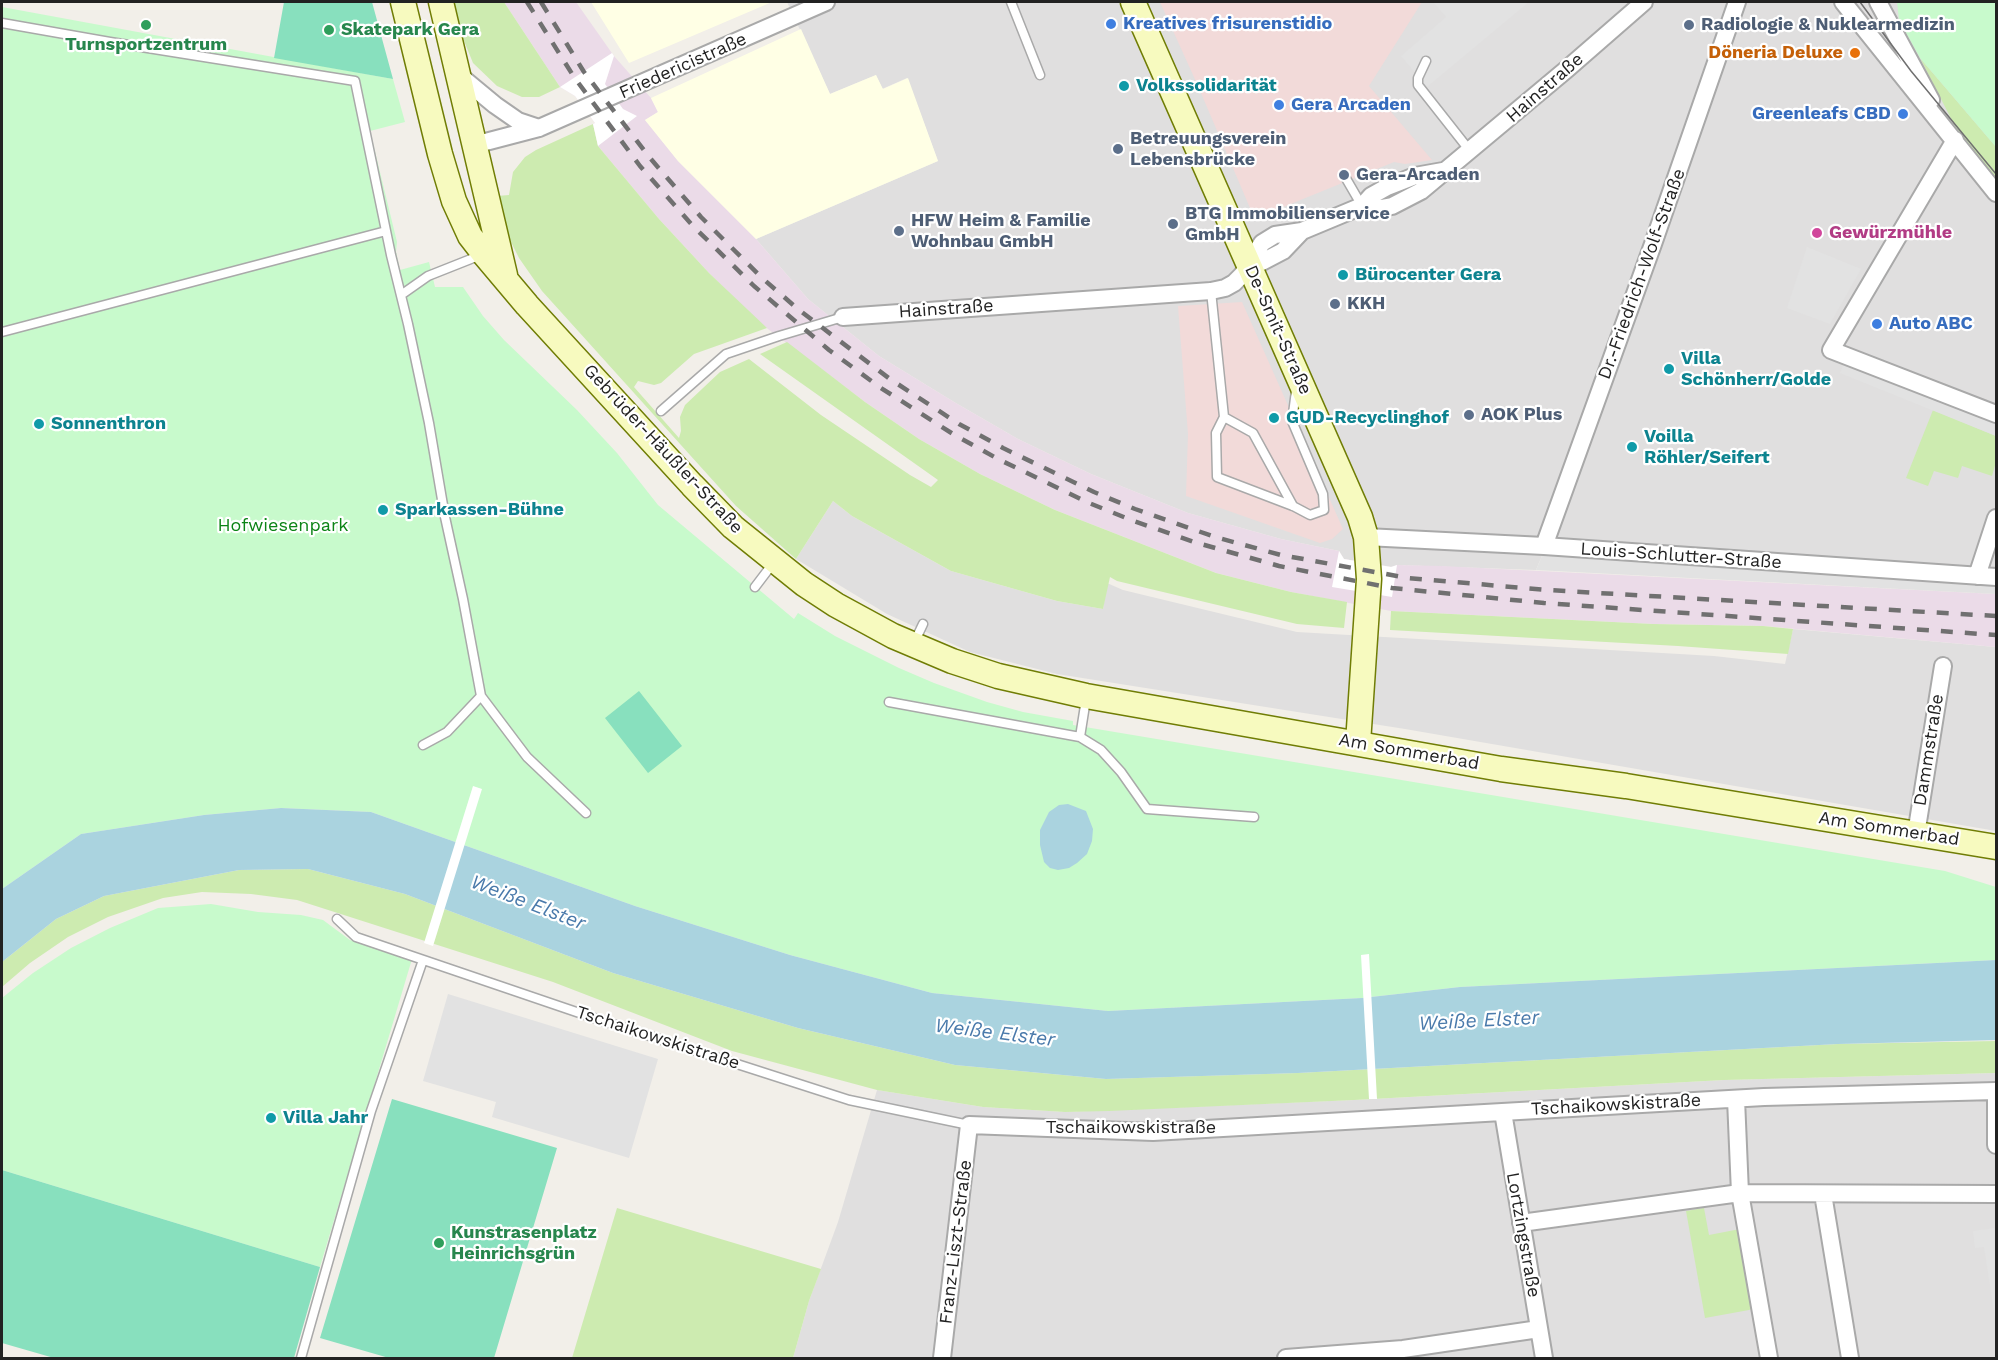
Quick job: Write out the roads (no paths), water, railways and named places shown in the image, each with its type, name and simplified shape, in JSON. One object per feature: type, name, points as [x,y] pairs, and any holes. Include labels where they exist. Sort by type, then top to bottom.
[{"type":"main road","name":"Gebrüder-Häußler-Straße","points":[[403,2],[440,154],[462,222],[484,254],[527,305],[733,527],[774,562],[836,604]]},
{"type":"main road","name":"Gebrüder-Häußler-Straße","points":[[441,2],[505,277]]},
{"type":"main road","name":"De-Smit-Straße","points":[[1133,2],[1360,517],[1366,537],[1368,587],[1358,743]]},
{"type":"main road","points":[[440,154],[474,146]]},
{"type":"main road","name":"Am Sommerbad","points":[[836,604],[918,634],[952,661],[998,676],[1086,696],[1501,769],[1626,786],[1996,847]]},
{"type":"street","name":"Friedericistraße","points":[[474,146],[539,128],[826,2]]},
{"type":"street","name":"Dr.-Friedrich-Wolf-Straße","points":[[1544,546],[1737,2]]},
{"type":"street","points":[[1843,2],[1996,193]]},
{"type":"street","points":[[1878,2],[1951,135]]},
{"type":"street","name":"Hainstraße","points":[[843,316],[1210,291],[1225,288],[1234,283],[1248,265],[1262,262],[1283,251],[1302,231],[1362,206],[1381,208],[1392,206],[1421,191],[1641,3]]},
{"type":"street","points":[[460,76],[518,121],[539,128]]},
{"type":"street","points":[[1951,135],[1831,350],[1996,414]]},
{"type":"street","points":[[1977,576],[1996,518]]},
{"type":"street","name":"Louis-Schlutter-Straße","points":[[1366,537],[1544,546],[1996,577]]},
{"type":"street","name":"Dammstraße","points":[[1916,834],[1943,666]]},
{"type":"street","points":[[1996,1091],[1996,1145]]},
{"type":"street","name":"Tschaikowskistraße","points":[[969,1125],[1153,1132],[1736,1099],[1996,1091]]},
{"type":"street","points":[[1736,1099],[1740,1193],[1769,1359]]},
{"type":"street","name":"Lortzingstraße","points":[[1503,1112],[1544,1359]]},
{"type":"street","name":"Franz-Liszt-Straße","points":[[942,1359],[969,1125]]},
{"type":"street","points":[[1521,1223],[1740,1193],[1996,1194]]},
{"type":"street","points":[[1823,1194],[1850,1359]]},
{"type":"street","points":[[1286,1359],[1403,1348],[1539,1329]]},
{"type":"lane","points":[[1011,2],[1040,75]]},
{"type":"lane","points":[[2,23],[355,81],[429,423],[445,517],[481,696],[527,757],[586,813]]},
{"type":"lane","points":[[1426,61],[1418,78],[1418,85],[1470,151]]},
{"type":"lane","points":[[1344,175],[1362,206]]},
{"type":"lane","points":[[2,332],[386,231]]},
{"type":"lane","points":[[401,295],[428,276],[484,254]]},
{"type":"lane","points":[[1210,291],[1224,417],[1216,434],[1217,477],[1293,506],[1310,515],[1324,510],[1323,494],[1292,421],[1299,376]]},
{"type":"lane","name":"Hainstraße","points":[[661,411],[726,354],[843,316]]},
{"type":"lane","points":[[1224,417],[1253,433],[1293,506]]},
{"type":"lane","points":[[755,587],[774,562]]},
{"type":"lane","points":[[423,746],[447,732],[481,696]]},
{"type":"lane","points":[[1080,737],[1086,696]]},
{"type":"lane","points":[[889,702],[1080,737],[1101,750],[1121,772],[1148,809],[1254,817]]},
{"type":"lane","name":"Tschaikowskistraße","points":[[337,919],[356,938],[590,1016],[849,1100],[969,1125]]},
{"type":"lane","points":[[301,1359],[371,1111],[423,960]]},
{"type":"water","points":[[1068,804],[1086,811],[1093,829],[1092,841],[1087,854],[1077,863],[1069,868],[1058,870],[1050,868],[1044,862],[1040,845],[1040,830],[1049,812],[1059,805]]},
{"type":"water","name":"Weiße Elster","points":[[281,808],[371,812],[635,906],[790,955],[932,993],[1108,1011],[1362,998],[1460,987],[1996,960],[1996,1040],[1838,1044],[1298,1073],[1106,1079],[955,1065],[798,1028],[613,973],[405,894],[308,869],[239,870],[104,896],[56,919],[2,962],[2,889],[81,834],[204,815]]},
{"type":"tram line","points":[[1860,2],[1911,71],[1996,174]]},
{"type":"railway","points":[[527,2],[574,77],[640,166],[693,226],[754,286],[829,350],[881,388],[953,434],[998,459],[1089,503],[1194,542],[1279,566],[1392,588],[1544,603],[1996,635]]},
{"type":"railway","points":[[541,2],[584,72],[650,158],[701,217],[761,277],[799,310],[890,379],[959,424],[1094,492],[1215,537],[1281,555],[1408,578],[1547,590],[1996,616]]},
{"type":"place","name":"Kreatives frisurenstidio","points":[[1111,24]]},
{"type":"place","name":"Turnsportzentrum","points":[[146,25]]},
{"type":"place","name":"Radiologie & Nuklearmedizin","points":[[1689,25]]},
{"type":"place","name":"Skatepark Gera","points":[[329,30]]},
{"type":"place","name":"Döneria Deluxe","points":[[1855,53]]},
{"type":"place","name":"Volkssolidarität","points":[[1124,86]]},
{"type":"place","name":"Gera Arcaden","points":[[1279,105]]},
{"type":"place","name":"Greenleafs CBD","points":[[1903,114]]},
{"type":"place","name":"Betreuungsverein Lebensbrücke","points":[[1118,149]]},
{"type":"place","name":"Gera-Arcaden","points":[[1344,175]]},
{"type":"place","name":"BTG Immobilienservice GmbH","points":[[1173,224]]},
{"type":"place","name":"HFW Heim & Familie Wohnbau GmbH","points":[[899,231]]},
{"type":"place","name":"Gewürzmühle","points":[[1817,233]]},
{"type":"place","name":"Bürocenter Gera","points":[[1343,275]]},
{"type":"place","name":"KKH","points":[[1335,304]]},
{"type":"place","name":"Auto ABC","points":[[1877,324]]},
{"type":"place","name":"Villa Schönherr/Golde","points":[[1669,369]]},
{"type":"place","name":"AOK Plus","points":[[1469,415]]},
{"type":"place","name":"GUD-Recyclinghof","points":[[1274,418]]},
{"type":"place","name":"Sonnenthron","points":[[39,424]]},
{"type":"place","name":"Voilla Röhler/Seifert","points":[[1632,447]]},
{"type":"place","name":"Sparkassen-Bühne","points":[[383,510]]},
{"type":"place","name":"Villa Jahr","points":[[271,1118]]},
{"type":"place","name":"Kunstrasenplatz Heinrichsgrün","points":[[439,1243]]},
{"type":"park label","name":"Hofwiesenpark","points":[[283,526]]}]
